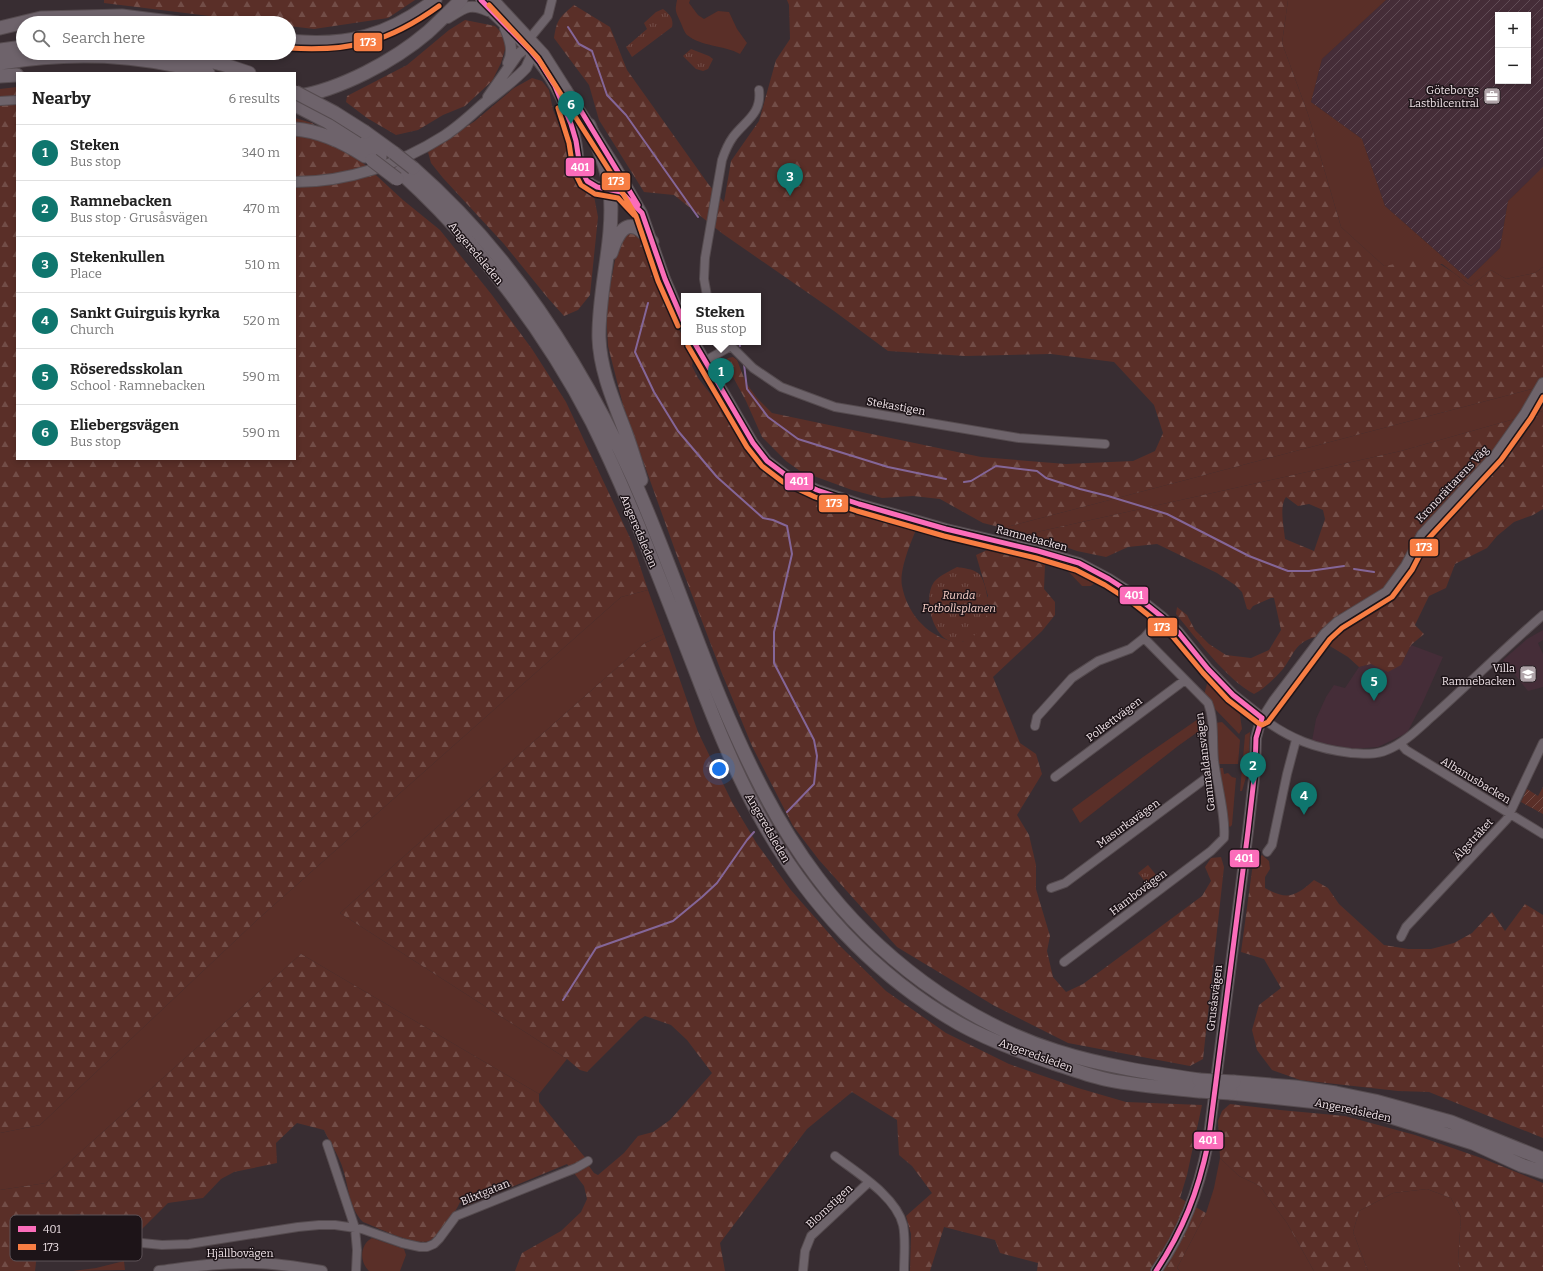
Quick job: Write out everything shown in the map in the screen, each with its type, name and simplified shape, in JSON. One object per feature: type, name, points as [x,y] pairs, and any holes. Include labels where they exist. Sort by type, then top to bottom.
[{"type":"highway","points":[[296,42],[313,43],[335,42],[380,33],[406,20],[435,0]]},
{"type":"highway","points":[[296,97],[335,86],[362,74],[405,50],[428,32],[461,0]]},
{"type":"highway","points":[[108,16],[122,16]]},
{"type":"highway","points":[[0,28],[16,24]]},
{"type":"highway","points":[[0,50],[16,47]]},
{"type":"highway","points":[[0,63],[25,60]]},
{"type":"highway","points":[[153,60],[204,72]]},
{"type":"highway","points":[[205,60],[246,72]]},
{"type":"highway","points":[[0,76],[16,75]]},
{"type":"highway","name":"Angeredsleden","points":[[296,93],[335,113],[361,136],[376,159],[398,175],[448,219],[472,245],[524,313],[556,360],[591,421],[643,538],[711,712],[742,783],[759,816],[797,876],[846,935],[885,971],[910,990],[959,1023],[1018,1052],[1108,1080],[1172,1089],[1199,1085]]},
{"type":"highway","name":"Angeredsleden","points":[[296,106],[394,153],[413,168],[447,199],[484,238],[524,288],[566,350],[609,429],[633,479],[660,542],[721,700],[770,804],[816,876],[860,927],[916,977],[966,1010],[998,1027],[1055,1051],[1138,1072],[1199,1085],[1232,1088],[1327,1103],[1382,1114],[1474,1143],[1521,1165],[1543,1172]]},
{"type":"highway","points":[[589,125],[606,168],[610,189],[610,224],[600,318],[601,353],[609,387],[630,445],[660,542]]},
{"type":"highway","points":[[296,129],[326,136],[376,159]]},
{"type":"highway","points":[[605,276],[616,239],[626,228],[630,226],[638,228],[643,231],[652,242]]},
{"type":"highway","name":"Angeredsleden","points":[[1232,1088],[1302,1088],[1375,1101],[1451,1122],[1543,1159]]},
{"type":"street","points":[[481,0],[530,50],[540,62],[555,86],[566,109],[576,140],[580,167],[584,176],[592,185],[616,190],[625,195],[642,213]]},
{"type":"street","points":[[494,0],[544,54],[617,169],[642,213],[665,279],[681,316]]},
{"type":"street","points":[[296,182],[341,178],[376,169],[412,154],[444,136],[473,114],[526,68],[531,57],[530,38],[548,16],[552,0]]},
{"type":"street","points":[[428,32],[465,8],[471,6],[477,6],[493,13]]},
{"type":"street","points":[[499,80],[510,58],[511,51],[510,40],[503,23]]},
{"type":"street","points":[[481,106],[518,54],[525,49],[530,50]]},
{"type":"street","points":[[706,293],[704,279],[705,258],[722,160],[732,138],[750,120],[756,111],[760,97],[759,90]]},
{"type":"street","points":[[0,101],[16,100]]},
{"type":"street","name":"Ramnebacken","points":[[696,345],[752,443],[767,461],[787,476],[817,490],[859,504],[1079,563],[1137,597],[1178,632],[1208,669],[1233,695],[1262,718],[1296,740],[1311,746],[1335,751],[1369,754],[1386,751],[1400,743],[1457,694],[1543,615]]},
{"type":"street","name":"Stekastigen","points":[[705,361],[729,345]]},
{"type":"street","name":"Stekastigen","points":[[731,345],[753,368],[781,387],[835,407],[1019,438],[1104,444]]},
{"type":"street","name":"Kronorättarens Väg","points":[[1262,718],[1325,634],[1338,622],[1387,592],[1406,566],[1422,536],[1496,455],[1525,414],[1543,383]]},
{"type":"street","points":[[1035,726],[1037,717],[1067,682],[1098,661],[1130,649],[1144,638],[1162,617]]},
{"type":"street","name":"Gammaldansvägen","points":[[1144,638],[1208,703],[1211,711],[1216,774],[1224,826],[1224,838]]},
{"type":"street","name":"Polkettvägen","points":[[1055,776],[1185,680]]},
{"type":"street","name":"Grusåsvägen","points":[[1156,1271],[1171,1249],[1185,1222],[1199,1186],[1205,1162],[1248,831],[1255,770],[1256,738],[1262,718]]},
{"type":"street","points":[[1267,852],[1272,842],[1296,740]]},
{"type":"street","name":"Albanusbacken","points":[[1400,743],[1406,750],[1543,834]]},
{"type":"street","name":"Älgstråket","points":[[1401,937],[1406,927],[1510,814],[1543,743]]},
{"type":"street","name":"Masurkavägen","points":[[1051,888],[1065,883],[1209,776],[1216,774]]},
{"type":"street","name":"Hambovägen","points":[[1064,962],[1211,851],[1224,838]]},
{"type":"street","points":[[327,1144],[355,1228],[357,1250],[356,1271]]},
{"type":"street","points":[[835,1156],[885,1196],[900,1217],[904,1233],[904,1271]]},
{"type":"street","name":"Blixtgatan","points":[[142,1243],[162,1245],[190,1244],[228,1237],[319,1225],[335,1225],[355,1228],[402,1243],[427,1247],[434,1244],[439,1239],[451,1222],[460,1214],[576,1168],[588,1161]]},
{"type":"street","name":"Blomstigen","points":[[803,1271],[805,1251],[811,1236],[869,1182]]},
{"type":"street","name":"Hjällbovägen","points":[[159,1271],[206,1265],[252,1263],[299,1267],[322,1271]]},
{"type":"shaded area","points":[[1386,0],[1543,0],[1543,167],[1508,201],[1500,248],[1468,279],[1385,206],[1362,139],[1311,102],[1322,59]]},
{"type":"shaded area","name":"Villa Ramnebacken","points":[[1543,630],[1543,640],[1538,643],[1543,654],[1543,687],[1528,691],[1503,660],[1527,639]]},
{"type":"shaded area","points":[[1411,645],[1443,657],[1407,733],[1378,747],[1353,749],[1312,741],[1316,719],[1326,697],[1334,685],[1345,688],[1359,667],[1371,664],[1401,665]]},
{"type":"green space","points":[[104,0],[415,0],[388,18],[314,29],[296,27],[296,16],[209,16],[104,3]]},
{"type":"green space","points":[[677,0],[690,0],[689,3],[698,15],[704,19],[718,11],[729,12],[737,29],[747,43],[740,54],[699,42],[687,35],[676,13]]},
{"type":"green space","points":[[787,0],[1288,0],[1282,43],[1308,114],[1341,227],[1384,266],[1416,257],[1426,258],[1433,260],[1447,268],[1471,286],[1491,270],[1506,279],[1535,273],[1543,267],[1543,386],[1003,528],[983,523],[940,499],[913,496],[882,498],[852,490],[800,471],[786,461],[762,437],[746,401],[725,362],[728,358],[733,357],[737,360],[746,383],[757,398],[772,413],[981,457],[1066,464],[1133,461],[1155,451],[1163,433],[1154,405],[1114,362],[1051,354],[965,356],[888,351],[834,311],[723,234],[674,195],[644,192],[599,120],[589,85],[554,38],[556,27],[560,19],[574,5],[610,27],[627,70],[709,185],[724,202],[731,161],[759,121],[776,60],[790,39],[789,5]]},
{"type":"green space","points":[[1288,0],[1386,0],[1322,59],[1311,102],[1362,139],[1385,206],[1468,279],[1500,248],[1508,201],[1543,167],[1543,267],[1535,273],[1506,279],[1491,270],[1471,286],[1442,264],[1384,266],[1341,227],[1308,114],[1282,43]]},
{"type":"green space","points":[[663,9],[672,19],[672,27],[632,57],[626,47],[647,29],[644,23],[656,12]]},
{"type":"green space","points":[[465,20],[495,26],[503,34],[506,46],[501,63],[492,81],[465,106],[443,115],[418,130],[396,135],[367,118],[346,102],[347,96],[407,65],[449,30]]},
{"type":"green space","points":[[691,49],[713,59],[708,69],[703,71],[696,69],[683,56]]},
{"type":"green space","points":[[532,78],[542,81],[549,90],[553,110],[566,142],[568,160],[583,185],[594,196],[598,217],[590,295],[578,310],[564,316],[504,244],[443,178],[431,163],[428,152],[475,121],[514,88]]},
{"type":"green space","points":[[16,87],[16,460],[296,460],[296,118],[312,123],[364,164],[403,200],[440,230],[492,295],[532,349],[566,402],[632,542],[648,590],[621,597],[257,920],[40,1125],[0,1133],[0,89]]},
{"type":"green space","points":[[631,232],[639,234],[650,247],[664,300],[681,333],[681,345],[689,345],[694,354],[692,366],[698,378],[723,410],[740,437],[771,469],[797,486],[851,507],[913,525],[916,530],[908,550],[901,580],[904,596],[908,605],[925,627],[942,638],[963,642],[988,596],[976,555],[996,546],[1037,558],[1045,565],[1044,589],[1055,602],[1055,615],[1042,631],[993,677],[1020,743],[1036,754],[1042,774],[1017,815],[1029,835],[1036,865],[1036,889],[1050,936],[1047,951],[1053,977],[1066,992],[1083,984],[1202,896],[1211,881],[1205,867],[1211,858],[1221,857],[1224,867],[1203,1059],[1190,1066],[1068,1043],[993,1005],[897,947],[819,860],[793,826],[752,746],[721,671],[676,553],[623,405],[608,346],[606,309],[615,260],[621,240]]},
{"type":"green space","points":[[1543,386],[1543,411],[1401,451],[1028,534],[1003,528]]},
{"type":"green space","points":[[1543,411],[1543,509],[1533,515],[1514,522],[1497,536],[1487,548],[1455,564],[1446,588],[1429,596],[1415,625],[1424,634],[1411,645],[1401,665],[1388,672],[1371,664],[1359,667],[1348,657],[1315,637],[1299,646],[1280,673],[1266,686],[1254,694],[1233,679],[1212,658],[1176,614],[1177,607],[1187,615],[1195,630],[1209,644],[1226,655],[1251,658],[1269,650],[1281,630],[1274,598],[1253,606],[1250,610],[1247,609],[1242,592],[1235,585],[1217,573],[1157,544],[1128,547],[1106,557],[1077,551],[1028,534],[1401,451]],"holes":[[[1286,497],[1298,506],[1309,504],[1323,510],[1325,519],[1314,551],[1285,539],[1282,511]]]},
{"type":"green space","points":[[1064,564],[1078,567],[1088,572],[1093,575],[1097,582],[1091,586],[1082,586],[1064,567]]},
{"type":"green space","name":"Runda Fotbollsplanen","points":[[957,567],[978,573],[983,580],[988,599],[987,613],[979,631],[974,636],[963,642],[950,641],[938,631],[934,624],[929,606],[929,597],[934,582],[942,575]]},
{"type":"green space","points":[[648,590],[664,634],[645,643],[340,913],[567,1059],[539,1094],[301,954],[46,1183],[0,1190],[0,1133],[40,1125],[257,920],[621,597]]},
{"type":"green space","points":[[664,634],[698,732],[732,802],[757,844],[790,889],[840,946],[886,991],[946,1033],[1009,1064],[1078,1088],[1126,1102],[1202,1105],[1187,1175],[1180,1198],[1206,1213],[1177,1268],[1180,1271],[1037,1271],[1038,1263],[1000,1253],[995,1240],[944,1227],[930,1271],[910,1271],[911,1234],[906,1216],[932,1193],[912,1166],[899,1155],[897,1120],[852,1092],[807,1129],[720,1243],[725,1271],[515,1271],[522,1253],[561,1231],[581,1212],[587,1199],[584,1186],[567,1164],[468,1205],[460,1202],[451,1218],[438,1234],[429,1241],[415,1241],[396,1236],[363,1222],[358,1216],[351,1201],[343,1169],[337,1153],[324,1130],[297,1123],[276,1143],[277,1163],[234,1172],[221,1179],[203,1198],[168,1203],[142,1229],[142,1215],[10,1215],[10,1261],[36,1261],[35,1271],[0,1271],[0,1190],[46,1183],[301,954],[539,1094],[539,1102],[588,1161],[591,1165],[589,1166],[594,1173],[598,1175],[624,1153],[638,1136],[653,1132],[670,1120],[712,1073],[687,1040],[671,1025],[645,1016],[639,1020],[587,1072],[580,1070],[567,1059],[340,913],[645,643]]},
{"type":"green space","points":[[1208,680],[1241,710],[1240,715],[1242,729],[1239,734],[1204,695]]},
{"type":"green space","points":[[1204,715],[1206,726],[1178,746],[1080,823],[1072,809]]},
{"type":"green space","points":[[1222,722],[1240,740],[1238,764],[1219,764],[1215,723]]},
{"type":"green space","points":[[1250,732],[1248,770],[1242,791],[1240,791],[1245,735]]},
{"type":"green space","points":[[1219,768],[1223,768],[1224,774],[1228,773],[1232,777],[1236,778],[1232,825],[1230,827],[1227,824]]},
{"type":"green space","points":[[1543,787],[1543,814],[1521,802],[1527,789],[1538,796]]},
{"type":"green space","points":[[1262,855],[1269,861],[1270,869],[1265,877],[1265,888],[1280,894],[1291,895],[1302,890],[1314,880],[1328,888],[1339,904],[1384,945],[1408,949],[1431,949],[1454,943],[1472,933],[1492,912],[1505,931],[1525,904],[1543,915],[1543,1138],[1429,1092],[1398,1091],[1300,1080],[1272,1070],[1257,1050],[1252,1030],[1259,1005],[1281,988],[1264,959],[1241,952],[1253,863]]},
{"type":"green space","points":[[1148,865],[1161,881],[1151,889],[1138,873]]},
{"type":"green space","points":[[1230,1104],[1345,1116],[1415,1135],[1484,1159],[1543,1183],[1543,1271],[1460,1271],[1458,1261],[1461,1217],[1451,1198],[1427,1189],[1393,1193],[1359,1211],[1353,1232],[1368,1271],[1314,1271],[1287,1223],[1260,1186],[1239,1176],[1220,1158],[1218,1121],[1222,1111]]},
{"type":"green space","points":[[1220,1158],[1239,1176],[1260,1186],[1287,1223],[1314,1271],[1180,1271],[1177,1268],[1206,1213],[1214,1188]]},
{"type":"green space","points":[[1427,1189],[1451,1198],[1461,1217],[1458,1261],[1460,1271],[1368,1271],[1353,1232],[1359,1211],[1393,1193]]},
{"type":"green space","points":[[372,1238],[404,1249],[406,1255],[400,1271],[369,1271],[362,1258],[362,1253],[365,1244]]},
{"type":"green space","points":[[124,1261],[125,1270],[73,1271],[96,1268]]},
{"type":"waterway","points":[[568,27],[579,44],[592,51],[607,95],[626,115],[698,217]]},
{"type":"waterway","points":[[648,303],[635,352],[654,392],[678,431],[717,477],[763,518],[773,520],[787,526],[792,554],[774,632],[774,663],[814,740],[817,756],[814,784],[787,812]]},
{"type":"waterway","points":[[744,364],[747,389],[768,417],[798,439],[888,467],[946,479]]},
{"type":"waterway","points":[[964,482],[971,481],[996,466],[1037,471],[1046,478],[1167,514],[1249,556],[1288,571],[1309,571],[1344,566]]},
{"type":"waterway","points":[[1354,569],[1374,572]]},
{"type":"waterway","points":[[563,1000],[596,948],[673,921],[717,883],[754,832]]},
{"type":"transit line","name":"401","points":[[481,0],[530,50],[540,62],[555,86],[571,124],[576,141],[580,167],[587,181],[597,187],[621,192],[642,213],[665,279],[681,316]]},
{"type":"transit line","name":"173","points":[[489,5],[538,58],[611,173],[636,216],[658,281],[678,326]]},
{"type":"transit line","name":"173","points":[[296,48],[332,48],[368,42],[403,28],[439,6]]},
{"type":"transit line","name":"401","points":[[575,101],[638,205]]},
{"type":"transit line","name":"173","points":[[558,108],[569,143],[573,169],[581,185],[595,194],[618,198],[634,215]]},
{"type":"transit line","name":"401","points":[[696,345],[753,443],[767,461],[787,476],[817,490],[859,504],[946,529],[1038,551],[1079,563],[1109,579],[1137,597],[1162,617],[1178,632],[1208,669],[1233,695],[1262,718]]},
{"type":"transit line","name":"173","points":[[688,346],[747,447],[762,466],[783,482],[815,497],[857,511],[944,536],[1036,558],[1076,570],[1105,585],[1133,603],[1157,622],[1173,637],[1228,700],[1262,725],[1268,722],[1330,639],[1342,628],[1392,597],[1412,570],[1428,539],[1501,460],[1531,418],[1543,397]]},
{"type":"transit line","name":"401","points":[[1156,1271],[1166,1256],[1182,1225],[1194,1194],[1208,1144],[1248,831],[1255,770],[1256,738],[1262,718]]},
{"type":"place","name":"Göteborgs Lastbilcentral","points":[[1492,96]]},
{"type":"place","name":"Eliebergsvägen","points":[[571,124]]},
{"type":"place","name":"Stekenkullen","points":[[790,196]]},
{"type":"place","name":"Steken","points":[[721,391]]},
{"type":"place","name":"Villa Ramnebacken","points":[[1528,674]]},
{"type":"place","name":"Röseredsskolan","points":[[1374,701]]},
{"type":"place","name":"Ramnebacken","points":[[1253,785]]},
{"type":"place","name":"Sankt Guirguis kyrka","points":[[1304,815]]}]
